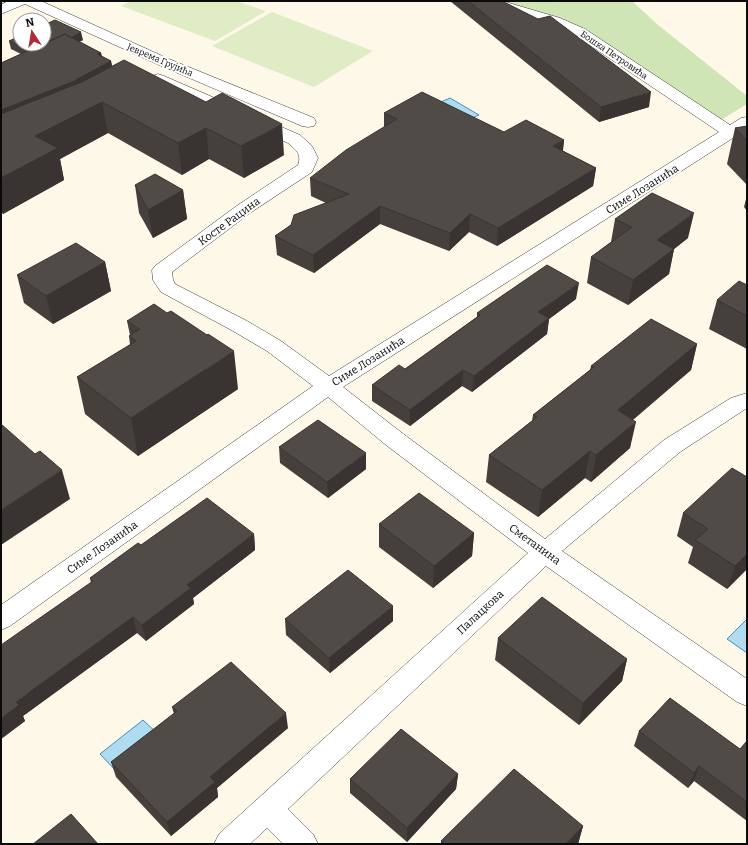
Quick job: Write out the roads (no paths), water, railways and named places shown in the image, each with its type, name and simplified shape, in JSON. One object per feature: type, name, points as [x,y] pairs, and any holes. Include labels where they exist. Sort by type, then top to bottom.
[{"type":"street","points":[[1,10],[20,1]]},
{"type":"street","name":"Јеврема Грујића","points":[[29,1],[162,71],[292,115],[308,122]]},
{"type":"street","name":"Бошка Петровића","points":[[486,1],[555,21],[580,32],[739,128]]},
{"type":"street","name":"Косте Рацина","points":[[162,71],[294,138],[306,150],[310,158],[306,168],[244,208],[162,270],[163,280],[168,288],[240,326],[274,346],[328,386]]},
{"type":"street","name":"Симе Лозанића","points":[[1,619],[328,386],[739,128]]},
{"type":"street","name":"Сметанина","points":[[328,386],[394,439],[545,552],[747,694]]},
{"type":"street","name":"Палацкова","points":[[229,844],[268,810],[545,552],[672,446],[739,403],[747,400]]},
{"type":"street","points":[[268,810],[303,844]]},
{"type":"water","points":[[450,98],[479,115],[465,121],[436,104]]},
{"type":"water","points":[[747,619],[747,653],[727,639]]},
{"type":"water","points":[[143,720],[159,735],[115,770],[100,754]]}]
